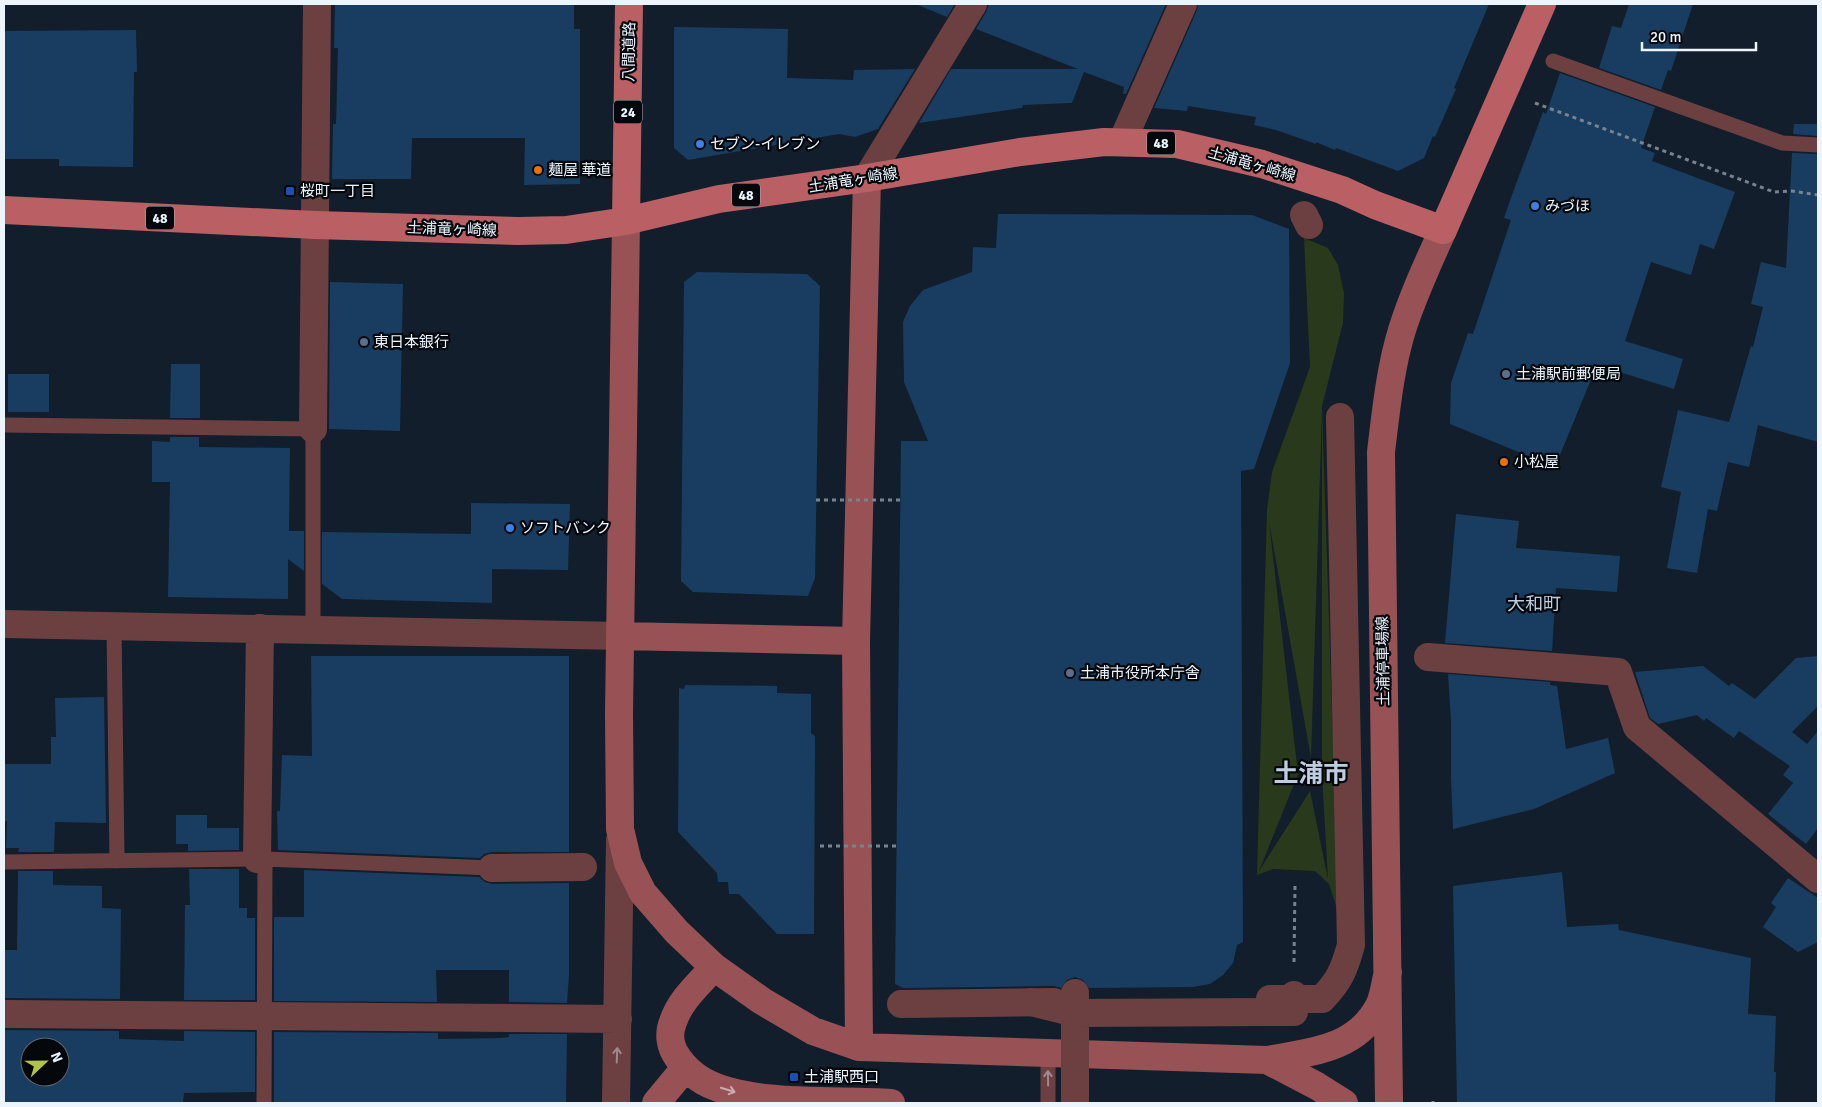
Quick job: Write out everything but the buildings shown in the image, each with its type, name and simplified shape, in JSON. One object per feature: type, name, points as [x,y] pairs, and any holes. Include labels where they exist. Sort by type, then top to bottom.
[{"type":"main road","name":"八間道路","points":[[626,221],[629,4]]},
{"type":"main road","points":[[1443,230],[1542,4]]},
{"type":"main road","name":"土浦竜ヶ崎線","points":[[4,210],[315,225],[518,231],[566,230],[626,221],[719,199],[867,178],[1020,152],[1104,142],[1122,142],[1177,144],[1262,164],[1342,190],[1443,230]]},
{"type":"street","points":[[313,429],[317,4]]},
{"type":"street","points":[[859,1047],[856,640],[867,178],[973,4]]},
{"type":"street","points":[[1122,142],[1183,4]]},
{"type":"street","points":[[616,1103],[626,221]]},
{"type":"street","name":"土浦停車場線","points":[[1389,1103],[1381,452],[1390,385],[1402,331],[1418,283],[1443,230]]},
{"type":"street","points":[[901,1004],[1254,998],[1322,999],[1335,985],[1346,963],[1351,945],[1340,418]]},
{"type":"street","points":[[4,624],[856,640]]},
{"type":"street","points":[[260,628],[261,859]]},
{"type":"street","points":[[1428,657],[1618,672],[1637,727],[1818,879]]},
{"type":"street","points":[[620,829],[628,863],[643,893],[676,932],[714,967],[762,1002],[805,1026],[859,1047],[1267,1060],[1327,1048],[1341,1043],[1354,1034],[1366,1024],[1379,1005],[1388,972]]},
{"type":"street","points":[[492,868],[584,867]]},
{"type":"street","points":[[714,967],[680,1006],[672,1023],[670,1040],[685,1068],[703,1081],[754,1097],[891,1103]]},
{"type":"street","points":[[1031,1002],[1294,1012],[1294,995]]},
{"type":"street","points":[[1075,1003],[1075,1103]]},
{"type":"street","points":[[4,1014],[618,1018]]},
{"type":"street","points":[[1267,1060],[1317,1086],[1344,1103]]},
{"type":"street","points":[[656,1103],[685,1068]]},
{"type":"lane","points":[[1553,61],[1782,143],[1818,145]]},
{"type":"lane","points":[[4,425],[313,429],[313,631]]},
{"type":"lane","points":[[114,625],[117,861]]},
{"type":"lane","points":[[261,859],[264,1103]]},
{"type":"lane","points":[[4,862],[261,859],[492,868]]},
{"type":"lane","points":[[1048,1052],[1048,1103]]},
{"type":"path","points":[[1534,102],[1774,192],[1818,195]]},
{"type":"path","points":[[816,500],[900,500]]},
{"type":"path","points":[[820,846],[896,846]]},
{"type":"path","points":[[1294,995],[1295,885]]},
{"type":"green space","points":[[1304,238],[1328,248],[1338,265],[1344,293],[1343,323],[1322,406],[1339,925],[1336,906],[1329,884],[1315,871],[1273,869],[1257,875],[1267,510],[1272,472],[1310,367]],"holes":[[[1322,411],[1322,774],[1328,879],[1310,791],[1259,871],[1298,774],[1269,522],[1311,758]]]},
{"type":"place","name":"セブン-イレブン","points":[[700,144]]},
{"type":"place","name":"麺屋 華道","points":[[538,170]]},
{"type":"place","name":"桜町一丁目","points":[[290,191]]},
{"type":"place","name":"みづほ","points":[[1535,206]]},
{"type":"place","name":"東日本銀行","points":[[364,342]]},
{"type":"place","name":"土浦駅前郵便局","points":[[1506,374]]},
{"type":"place","name":"小松屋","points":[[1504,462]]},
{"type":"place","name":"ソフトバンク","points":[[510,528]]},
{"type":"place","name":"土浦市役所本庁舎","points":[[1070,673]]},
{"type":"place","name":"土浦駅西口","points":[[794,1077]]},
{"type":"district","name":"大和町","points":[[1534,604]]},
{"type":"district","name":"土浦市","points":[[1311,773]]}]
